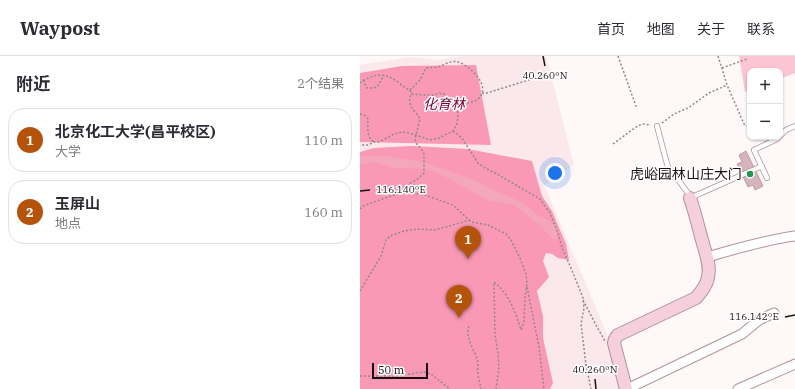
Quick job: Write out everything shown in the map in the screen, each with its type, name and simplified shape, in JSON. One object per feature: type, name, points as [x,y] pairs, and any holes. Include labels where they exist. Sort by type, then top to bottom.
[{"type":"street","points":[[690,198],[707,257],[709,267],[708,278],[703,289],[696,298],[618,335],[615,338],[614,343],[627,389],[742,334],[759,320],[774,313]]},
{"type":"street","points":[[707,257],[745,246],[795,236]]},
{"type":"street","points":[[738,389],[795,364]]},
{"type":"lane","points":[[657,126],[671,174],[688,193],[690,198],[762,166]]},
{"type":"lane","points":[[783,133],[795,126]]},
{"type":"lane","points":[[767,178],[754,150],[775,140]]},
{"type":"path","points":[[618,56],[637,109]]},
{"type":"path","points":[[718,56],[727,85],[744,124],[747,126]]},
{"type":"path","points":[[722,68],[747,59]]},
{"type":"path","points":[[410,90],[420,80],[426,68],[459,62],[472,71],[481,82],[482,93],[474,102],[460,103],[457,105]]},
{"type":"path","points":[[363,80],[367,88],[374,88],[378,86],[384,75]]},
{"type":"path","points":[[360,83],[368,78],[384,75],[394,79],[406,89],[410,90],[412,94],[444,94],[457,105],[458,116],[457,124],[453,131],[439,138],[430,140],[402,132],[394,134],[378,142],[368,145],[360,145]]},
{"type":"path","points":[[482,93],[487,93],[532,79]]},
{"type":"path","points":[[613,144],[636,127],[642,124],[657,126],[674,114],[688,108],[709,93],[727,85]]},
{"type":"path","points":[[397,195],[424,173],[424,159],[422,150],[416,143],[415,139],[420,119],[414,112],[410,103],[410,96],[412,93]]},
{"type":"path","points":[[360,114],[364,115],[368,119],[368,135],[374,142]]},
{"type":"path","points":[[453,131],[462,138],[478,163],[540,200],[550,212],[562,248],[572,268],[583,298],[608,346]]},
{"type":"path","points":[[360,209],[397,195],[422,194],[453,205],[471,222],[488,225],[506,234],[511,240],[526,274],[531,309],[540,348],[544,389]]},
{"type":"path","points":[[360,291],[381,256],[386,240],[390,236],[404,231],[417,229],[435,230],[470,220]]},
{"type":"path","points":[[496,389],[499,368],[495,335],[494,282],[502,289],[516,313],[521,330],[524,323],[527,283]]},
{"type":"path","points":[[583,298],[584,308],[581,324],[586,365],[591,389]]},
{"type":"path","points":[[469,326],[467,330],[478,365],[477,371],[481,389]]},
{"type":"path","points":[[360,376],[395,376],[424,372],[431,374],[450,389]]},
{"type":"shaded area","points":[[464,56],[546,56],[574,165],[544,185],[607,334],[621,389],[360,389],[360,65],[410,57],[439,60]]},
{"type":"shaded area","points":[[739,56],[795,56],[795,73],[783,78],[783,68],[747,68],[747,91],[745,92]]},
{"type":"shaded area","points":[[360,156],[385,156],[423,162],[474,180],[523,203],[536,214],[550,221],[555,228],[558,239],[552,239],[542,227],[513,204],[489,201],[446,177],[432,171],[393,168],[376,162],[360,164]]},
{"type":"green space","name":"化育林","points":[[476,65],[491,145],[360,142],[360,73],[402,66]]},
{"type":"green space","points":[[412,146],[468,149],[532,161],[542,196],[552,211],[566,244],[569,260],[558,258],[552,254],[546,253],[543,261],[549,277],[537,291],[543,316],[543,338],[553,383],[550,389],[360,389],[360,152],[374,148]]},
{"type":"building","name":"虎峪园林山庄大门","points":[[746,151],[763,186],[755,190],[753,185],[748,187],[737,164],[742,162],[739,155]]},
{"type":"place","name":"虎峪园林山庄大门","points":[[750,174]]},
{"type":"place","name":"北京化工大学(昌平校区)","points":[[468,259]]},
{"type":"place","name":"玉屏山","points":[[459,318]]}]
